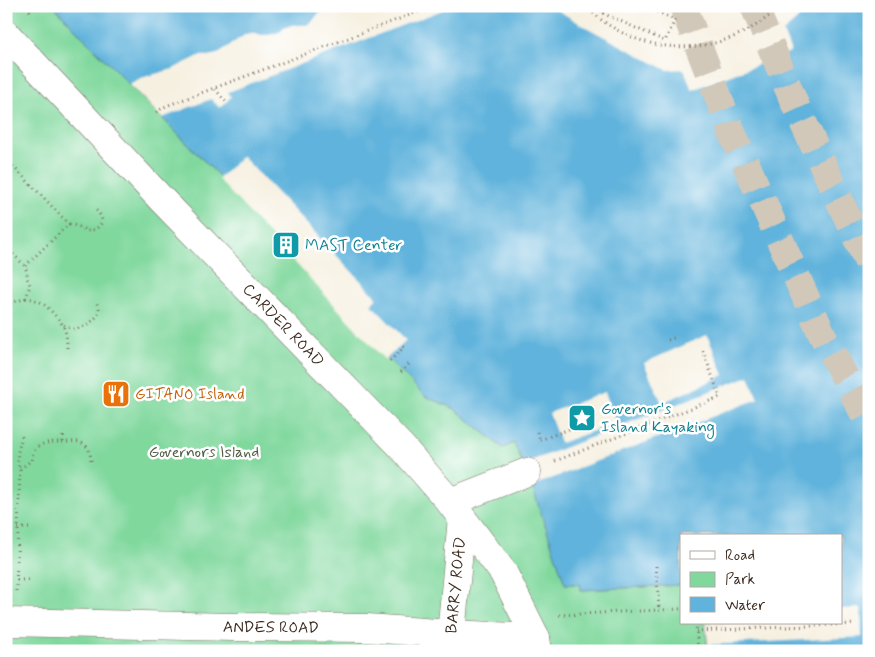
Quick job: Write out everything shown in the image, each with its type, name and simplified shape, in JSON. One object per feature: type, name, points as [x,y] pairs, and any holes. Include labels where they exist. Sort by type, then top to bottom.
[{"type":"street","name":"CARDER ROAD","points":[[6,34],[162,200],[401,446],[456,510],[503,572],[533,635]]},
{"type":"street","points":[[456,510],[527,472]]},
{"type":"street","name":"BARRY ROAD","points":[[450,642],[456,510]]},
{"type":"street","name":"ANDES ROAD","points":[[11,610],[223,627],[367,628],[450,642],[533,635]]},
{"type":"path","points":[[156,112],[166,106],[434,6]]},
{"type":"path","points":[[586,6],[596,16],[615,29],[641,41],[670,47],[708,45],[727,40],[745,32],[770,16],[780,6]]},
{"type":"path","points":[[596,16],[603,6]]},
{"type":"path","points":[[600,12],[664,41],[675,20],[645,6]]},
{"type":"path","points":[[214,89],[226,102]]},
{"type":"path","points":[[6,159],[69,224],[87,231],[98,228],[102,220],[96,210]]},
{"type":"path","points":[[24,266],[69,224]]},
{"type":"path","points":[[6,247],[24,266],[27,272],[30,285],[26,298]]},
{"type":"path","points":[[6,305],[26,298],[32,298],[47,306],[63,325],[67,337],[67,350]]},
{"type":"path","points":[[63,325],[74,329],[84,326],[98,315],[99,310],[96,302]]},
{"type":"path","points":[[668,340],[676,337]]},
{"type":"path","points":[[390,361],[404,347],[401,344]]},
{"type":"path","points":[[527,472],[720,397],[702,348]]},
{"type":"path","points":[[401,372],[411,362]]},
{"type":"path","points":[[540,440],[596,419]]},
{"type":"path","points":[[11,610],[16,580],[20,469],[17,455],[22,436]]},
{"type":"path","points":[[63,436],[63,442]]},
{"type":"path","points":[[20,469],[32,460],[32,453],[35,448],[53,442],[82,443],[88,450],[91,463]]},
{"type":"path","points":[[18,528],[31,528]]},
{"type":"path","points":[[656,566],[659,609]]},
{"type":"path","points":[[16,580],[30,580]]},
{"type":"path","points":[[533,635],[659,609],[680,609]]},
{"type":"path","points":[[696,624],[698,651]]},
{"type":"path","points":[[696,631],[855,624]]},
{"type":"green space","name":"Governors Island","points":[[6,6],[54,6],[220,177],[390,361],[425,396],[455,409],[503,448],[514,443],[532,486],[566,584],[580,584],[581,590],[680,585],[680,624],[706,624],[708,651],[6,651]]},
{"type":"water","points":[[54,6],[869,6],[869,651],[708,651],[706,624],[842,624],[842,534],[680,534],[680,585],[581,590],[580,584],[565,584],[532,486],[514,443],[503,448],[455,409],[425,396],[390,361],[220,177]]},
{"type":"pier","points":[[328,6],[453,6],[228,92],[231,97],[220,108],[211,99],[162,118],[129,84],[141,78],[173,69],[199,56],[217,54],[246,34],[269,35],[280,32],[292,25],[307,25]]},
{"type":"pier","points":[[557,6],[804,6],[798,19],[783,32],[791,52],[692,90],[684,69],[667,70],[584,26],[559,11]]},
{"type":"pier","points":[[242,156],[377,298],[371,304],[406,340],[385,360],[218,179]]},
{"type":"pier","points":[[707,335],[724,375],[662,403],[644,363]]},
{"type":"pier","points":[[749,376],[758,399],[532,486],[523,464]]},
{"type":"pier","name":"Governor's Island Kayaking","points":[[605,392],[616,423],[560,443],[549,413]]},
{"type":"pier","points":[[861,608],[862,637],[708,645],[706,624],[842,624],[842,609]]},
{"type":"tunnel","points":[[683,6],[733,135],[822,334],[869,423]]},
{"type":"tunnel","points":[[754,6],[797,109],[869,264]]},
{"type":"place","name":"MAST Center","points":[[286,245]]},
{"type":"place","name":"GITANO Island","points":[[116,394]]},
{"type":"place","name":"Governor's Island Kayaking","points":[[582,418]]}]
